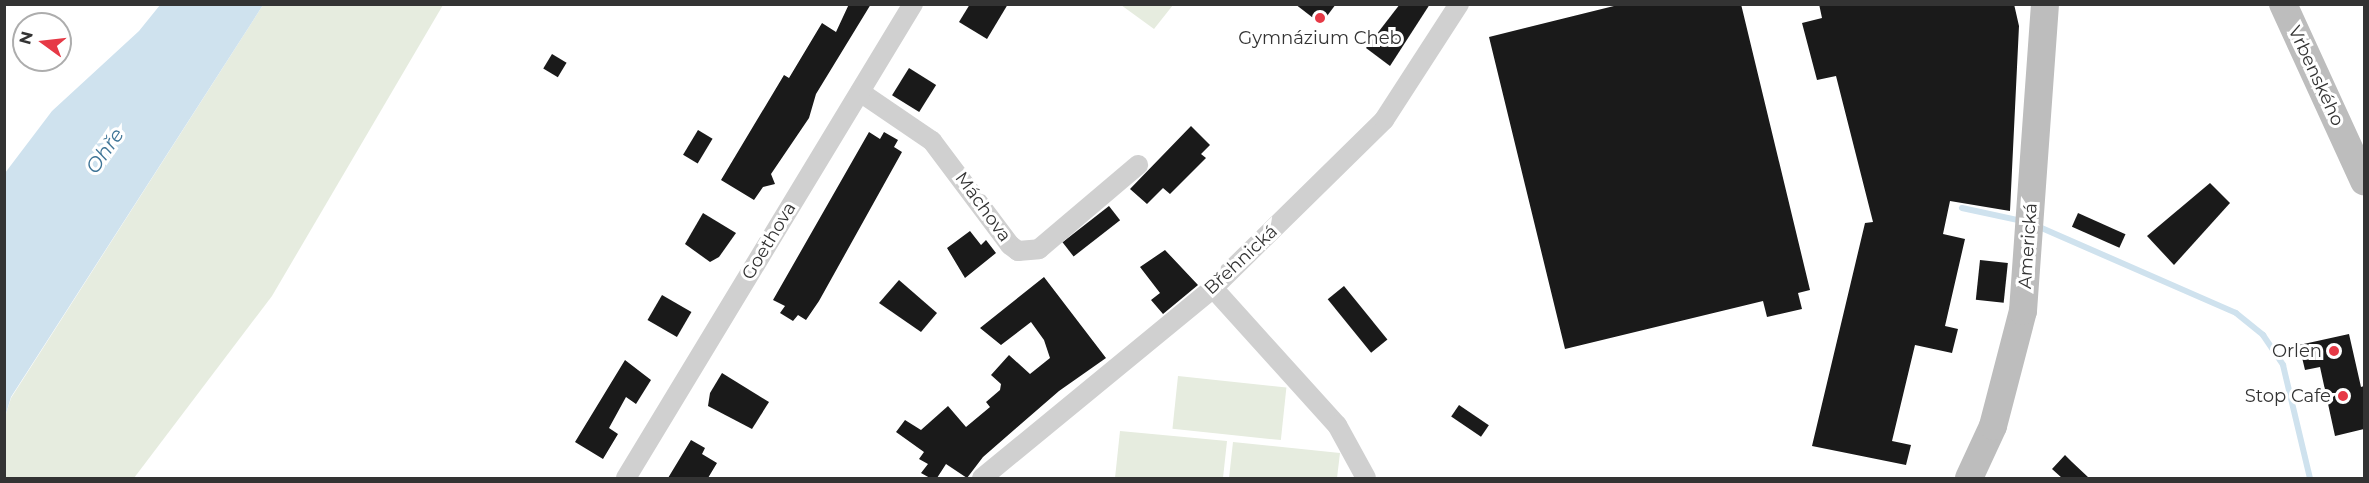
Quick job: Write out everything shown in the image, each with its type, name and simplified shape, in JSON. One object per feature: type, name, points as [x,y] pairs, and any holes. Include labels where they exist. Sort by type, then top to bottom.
[{"type":"street","name":"Goethova","points":[[626,478],[913,4]]},
{"type":"street","name":"Břehnická","points":[[982,478],[1213,288],[1384,120],[1460,4]]},
{"type":"street","name":"Americká","points":[[1969,478],[1993,426],[2024,311],[2044,4]]},
{"type":"street","name":"Vrbenského","points":[[2283,4],[2364,181]]},
{"type":"street","name":"Máchova","points":[[860,92],[932,141],[1010,245],[1018,251],[1039,249],[1138,165]]},
{"type":"street","points":[[1213,288],[1336,425],[1366,478]]},
{"type":"shaded area","points":[[263,5],[443,5],[272,296],[134,478],[5,478],[5,417],[11,398]]},
{"type":"shaded area","points":[[1121,5],[1173,5],[1154,29]]},
{"type":"shaded area","points":[[1178,376],[1286,387],[1281,440],[1172,429]]},
{"type":"shaded area","points":[[1120,431],[1227,441],[1223,478],[1115,478]]},
{"type":"shaded area","points":[[1233,442],[1340,453],[1337,478],[1229,478]]},
{"type":"water","name":"Ohře","points":[[160,5],[263,5],[11,397],[5,417],[5,173],[52,111],[139,31]]},
{"type":"building","points":[[849,4],[871,4],[816,94],[809,118],[771,174],[775,184],[763,187],[754,200],[721,180],[784,75],[789,78],[822,23],[836,32]]},
{"type":"building","points":[[970,4],[1008,4],[987,39],[959,22]]},
{"type":"building","name":"Gymnázium Cheb","points":[[1295,4],[1336,4],[1321,24]]},
{"type":"building","points":[[1400,4],[1430,4],[1390,66],[1366,48]]},
{"type":"building","points":[[1622,4],[1741,4],[1810,290],[1798,293],[1802,309],[1767,317],[1763,301],[1565,349],[1489,37]]},
{"type":"building","points":[[1819,4],[2014,4],[2019,26],[2010,211],[1950,201],[1943,234],[1965,239],[1945,326],[1958,329],[1952,353],[1915,345],[1892,441],[1911,445],[1906,465],[1812,446],[1865,223],[1873,222],[1836,76],[1817,80],[1802,23],[1822,18]]},
{"type":"building","points":[[552,54],[567,63],[558,77],[543,69]]},
{"type":"building","points":[[909,68],[936,85],[919,112],[892,95]]},
{"type":"building","points":[[1191,126],[1210,145],[1201,154],[1206,158],[1170,194],[1163,188],[1147,204],[1130,189]]},
{"type":"building","points":[[698,130],[713,139],[698,164],[683,155]]},
{"type":"building","points":[[869,132],[880,139],[884,132],[898,140],[894,147],[902,152],[819,301],[806,320],[798,315],[793,321],[780,313],[785,306],[773,300]]},
{"type":"building","points":[[2210,183],[2230,203],[2174,265],[2147,236]]},
{"type":"building","points":[[1109,206],[1120,220],[1074,257],[1063,242]]},
{"type":"building","points":[[703,213],[736,233],[719,257],[710,262],[685,244]]},
{"type":"building","points":[[2078,213],[2126,234],[2119,248],[2072,227]]},
{"type":"building","points":[[970,231],[981,245],[986,240],[996,253],[965,278],[947,248]]},
{"type":"building","points":[[1165,250],[1198,285],[1163,314],[1151,300],[1160,293],[1140,267]]},
{"type":"building","points":[[1980,260],[2008,263],[2004,303],[1976,300]]},
{"type":"building","points":[[1044,277],[1106,358],[1059,391],[983,457],[967,478],[946,464],[937,478],[930,478],[921,473],[928,464],[919,459],[924,452],[896,432],[905,420],[921,430],[948,406],[966,427],[990,407],[986,402],[1000,390],[1001,384],[991,375],[1009,355],[1030,374],[1050,358],[1044,340],[1031,322],[1001,345],[980,328]]},
{"type":"building","points":[[899,280],[937,313],[921,332],[879,303]]},
{"type":"building","points":[[1344,286],[1387,340],[1371,353],[1328,299]]},
{"type":"building","points":[[662,295],[691,312],[677,337],[648,320]]},
{"type":"building","points":[[2349,334],[2361,387],[2364,386],[2364,429],[2335,436],[2320,367],[2305,370],[2299,345]]},
{"type":"building","points":[[625,360],[651,380],[636,404],[626,397],[609,428],[618,434],[603,459],[575,442]]},
{"type":"building","points":[[722,373],[769,402],[752,429],[708,406],[710,393]]},
{"type":"building","points":[[1459,405],[1489,425],[1481,437],[1451,417]]},
{"type":"building","points":[[691,440],[705,448],[702,454],[717,463],[708,478],[668,478]]},
{"type":"building","points":[[2065,455],[2089,478],[2062,478],[2052,469]]},
{"type":"waterway","points":[[1962,208],[2022,221]]},
{"type":"waterway","points":[[2037,226],[2236,313],[2263,335],[2283,365],[2310,478]]},
{"type":"place","name":"Gymnázium Cheb","points":[[1320,18]]},
{"type":"place","name":"Orlen","points":[[2334,351]]},
{"type":"place","name":"Stop Cafe","points":[[2343,396]]}]
